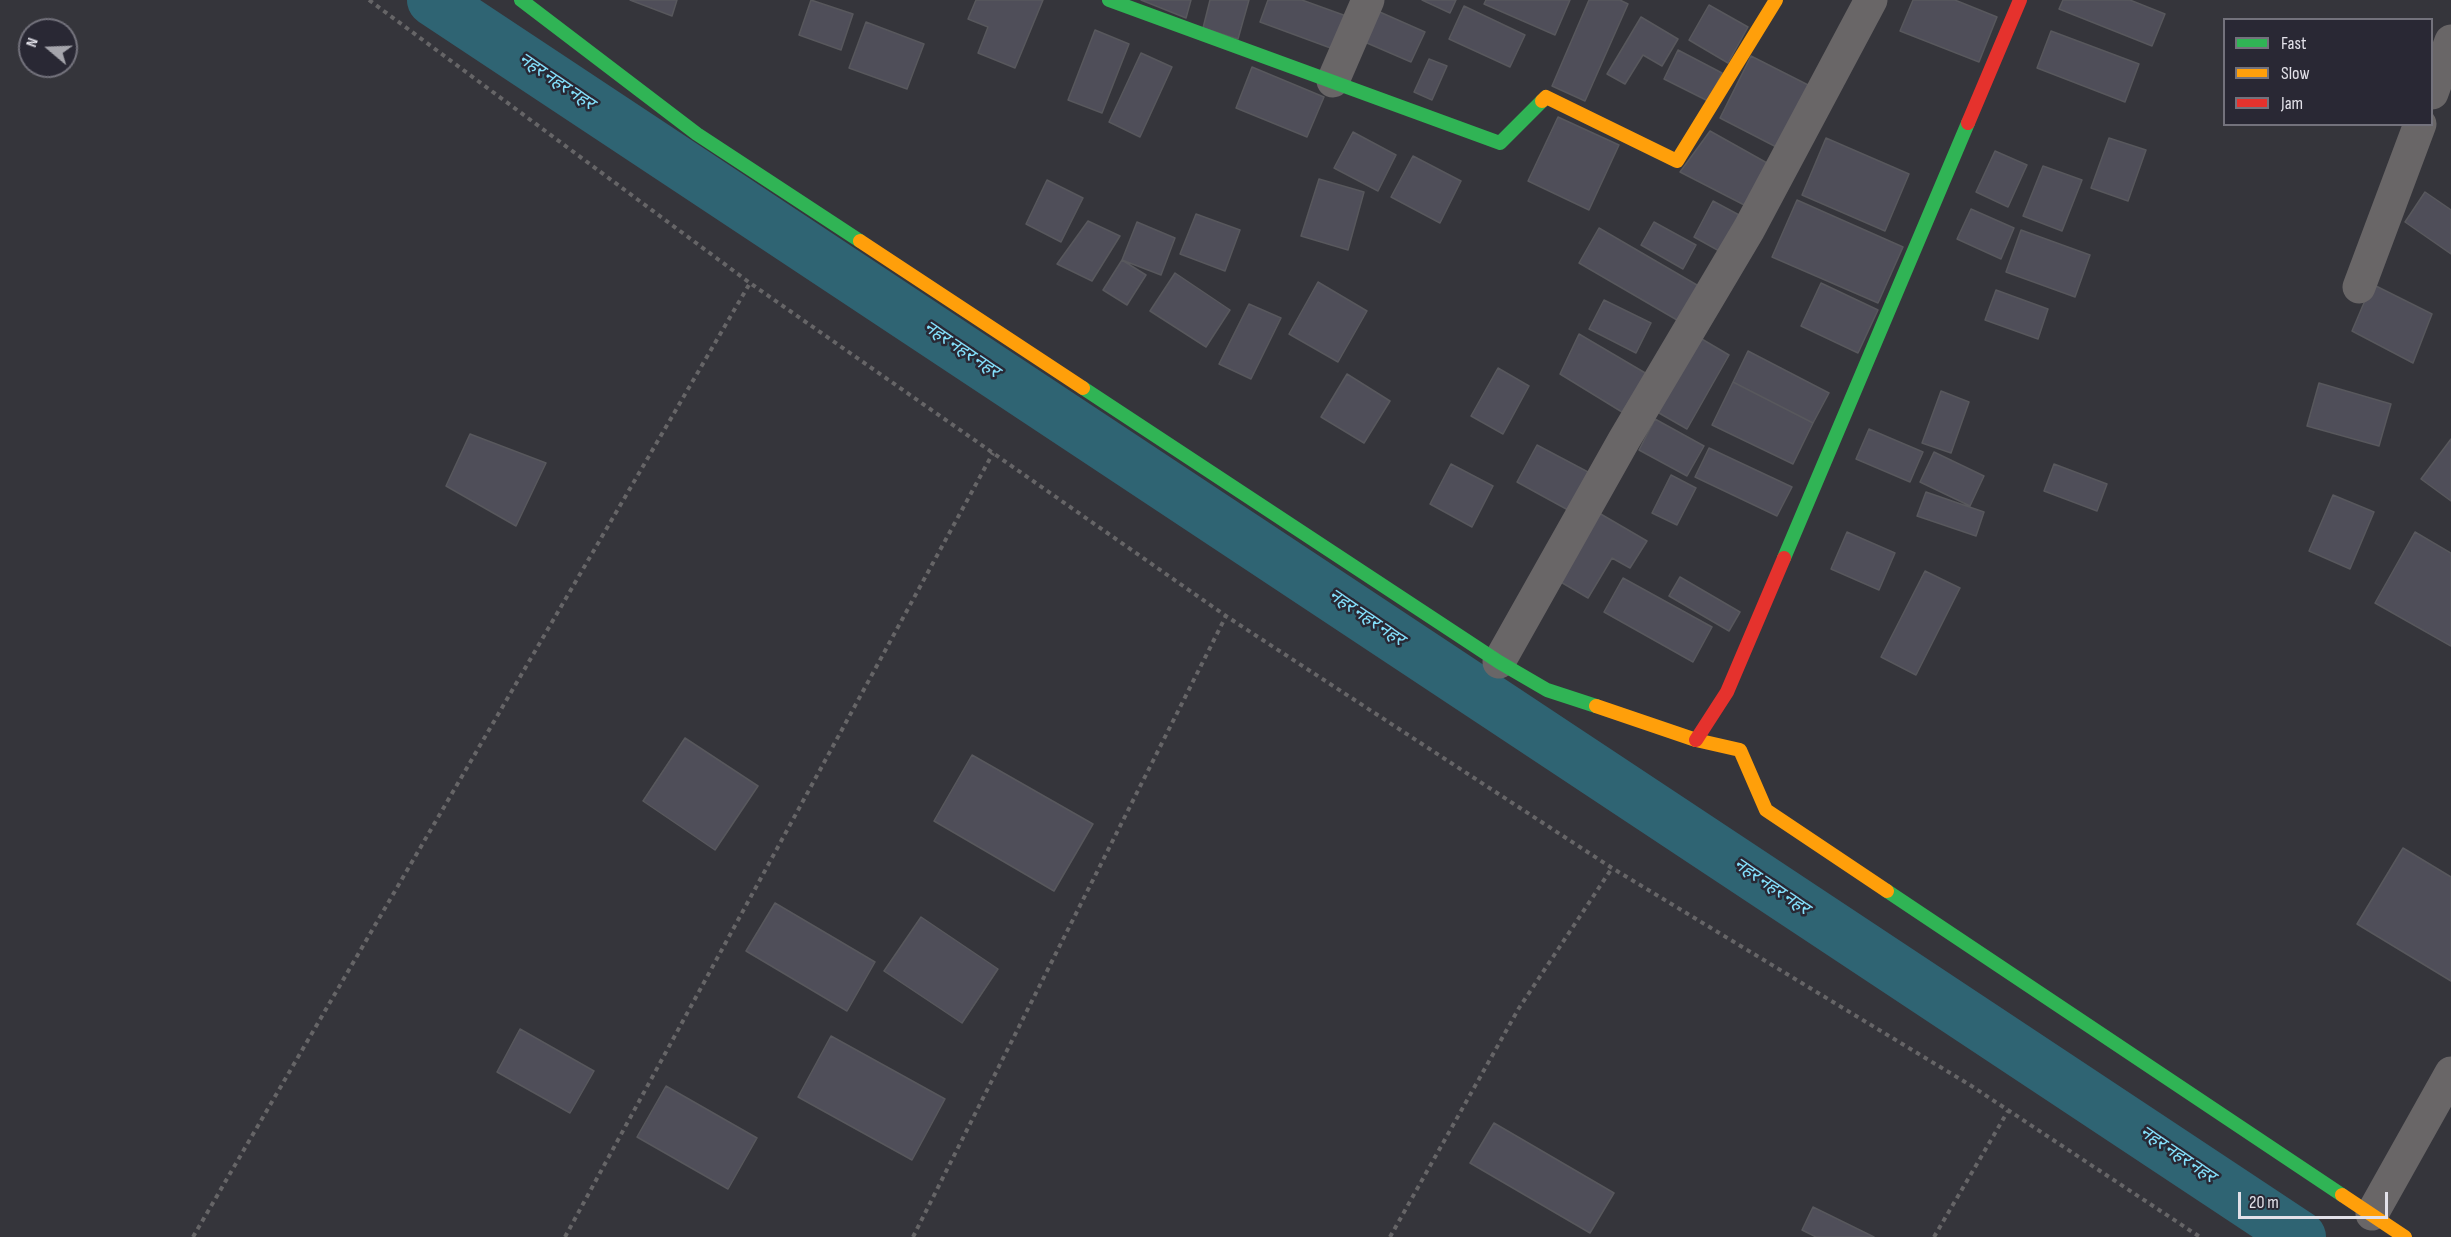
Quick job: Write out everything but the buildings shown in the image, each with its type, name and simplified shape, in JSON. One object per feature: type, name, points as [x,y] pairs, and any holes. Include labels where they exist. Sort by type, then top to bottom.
[{"type":"main road","points":[[521,0],[697,134],[1499,662],[1547,690],[1696,740],[1740,750],[1766,810],[2405,1237]]},
{"type":"main road","points":[[1109,0],[1500,143],[1546,97],[1677,161],[1776,0]]},
{"type":"main road","points":[[1696,740],[1727,692],[2020,0]]},
{"type":"street","points":[[1333,81],[1368,0]]},
{"type":"street","points":[[1499,662],[1624,440],[1749,229],[1871,0]]},
{"type":"street","points":[[2433,90],[2451,41]]},
{"type":"street","points":[[2359,287],[2419,126]]},
{"type":"street","points":[[2372,1214],[2451,1073]]},
{"type":"path","points":[[369,0],[750,284],[1226,616],[1612,867],[2008,1111],[2200,1237]]},
{"type":"path","points":[[194,1237],[750,284]]},
{"type":"path","points":[[565,1237],[993,453]]},
{"type":"path","points":[[913,1237],[1226,616]]},
{"type":"path","points":[[1390,1237],[1519,1008],[1612,867]]},
{"type":"path","points":[[1934,1237],[2008,1111]]},
{"type":"waterway","name":"नहर नहर नहर","points":[[433,0],[2300,1237]]},
{"type":"traffic: fast","points":[[521,0],[697,134],[860,241]]},
{"type":"traffic: fast","points":[[1109,0],[1500,143],[1542,101]]},
{"type":"traffic: fast","points":[[1784,558],[1968,123]]},
{"type":"traffic: fast","points":[[1083,388],[1499,662],[1547,690],[1596,706]]},
{"type":"traffic: fast","points":[[1887,891],[2342,1195]]},
{"type":"traffic: slow","points":[[1542,101],[1546,97],[1677,161],[1776,0]]},
{"type":"traffic: slow","points":[[860,241],[1083,388]]},
{"type":"traffic: slow","points":[[1596,706],[1696,740],[1740,750],[1766,810],[1887,891]]},
{"type":"traffic: slow","points":[[2342,1195],[2405,1237]]},
{"type":"traffic: jam","points":[[1968,123],[2020,0]]},
{"type":"traffic: jam","points":[[1696,740],[1727,692],[1784,558]]}]
